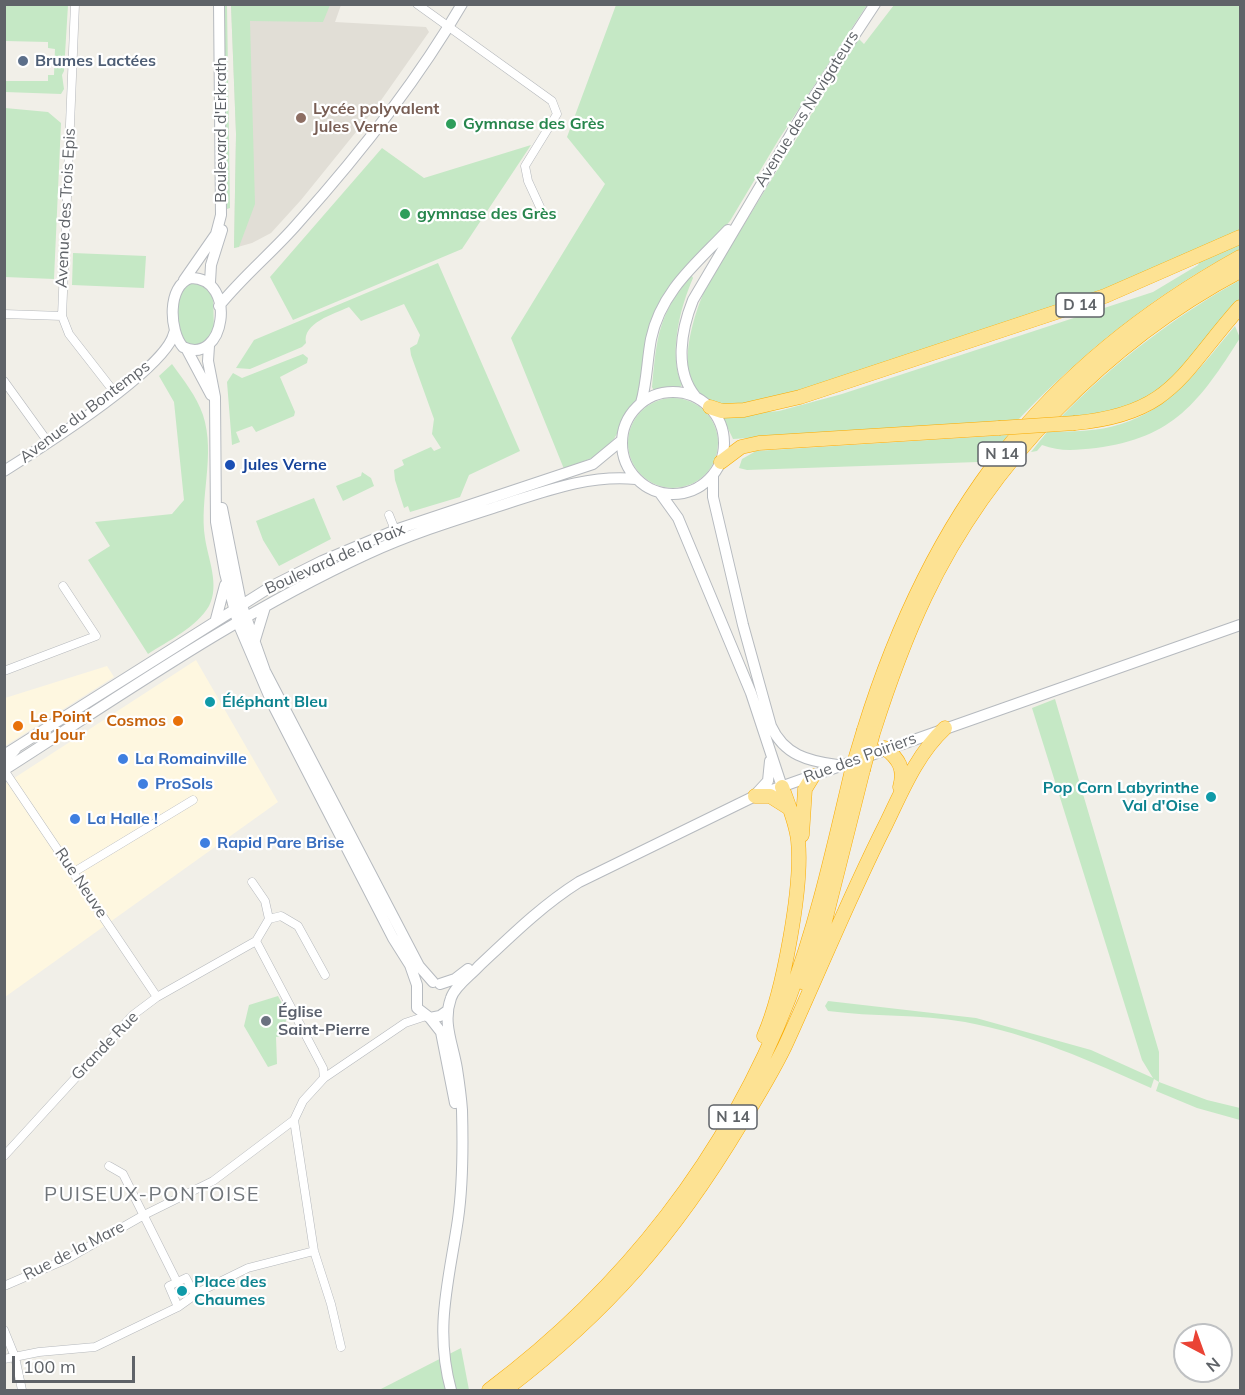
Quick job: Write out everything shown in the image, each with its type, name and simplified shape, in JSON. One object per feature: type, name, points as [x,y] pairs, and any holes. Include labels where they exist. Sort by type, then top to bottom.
[{"type":"highway","name":"D 14","points":[[710,407],[722,411],[744,410],[800,396],[1097,299],[1240,237]]},
{"type":"highway","name":"N 14","points":[[489,1390],[560,1332],[629,1264],[698,1174],[733,1117],[764,1058],[790,996],[858,770],[883,670],[916,590],[946,534],[984,476],[1035,414],[1115,341],[1184,290],[1240,257]]},
{"type":"highway","name":"N 14","points":[[869,731],[925,596],[957,537],[1017,454],[1074,391],[1119,352],[1181,305],[1240,271]]},
{"type":"highway","points":[[722,462],[741,447],[759,443],[1075,423],[1123,416],[1158,399],[1186,372],[1240,308]]},
{"type":"highway","points":[[754,1101],[784,1049],[836,928],[894,806],[923,753],[945,728]]},
{"type":"highway","points":[[885,748],[902,768],[902,778],[894,806]]},
{"type":"highway","name":"N 14","points":[[505,1390],[568,1341],[631,1278],[671,1230],[709,1177],[754,1101],[788,1028],[822,933],[858,770]]},
{"type":"highway","points":[[560,1332],[636,1247],[680,1192],[743,1087],[767,1030],[788,948],[805,789],[813,776]]},
{"type":"highway","points":[[782,787],[797,832],[798,858]]},
{"type":"highway","points":[[754,796],[770,796],[789,808]]},
{"type":"main road","name":"Boulevard d'Erkrath","points":[[184,280],[216,234],[222,215],[219,4]]},
{"type":"main road","points":[[219,306],[297,224],[358,153],[449,26],[462,4]]},
{"type":"main road","name":"Avenue des Navigateurs","points":[[695,396],[682,371],[685,324],[698,290],[832,66],[875,4]]},
{"type":"main road","points":[[222,215],[222,235],[211,265],[212,285],[219,306],[218,333],[209,346],[208,361],[216,408],[216,522],[225,573],[250,643],[289,736],[393,938],[407,959],[418,991],[416,1006],[428,1017],[442,1036],[462,1139]]},
{"type":"main road","name":"Avenue des Navigateurs","points":[[641,403],[651,339],[662,308],[692,265],[741,215]]},
{"type":"main road","points":[[216,408],[209,389],[174,333],[176,292],[184,280],[197,278],[225,290],[236,287]]},
{"type":"main road","name":"Avenue du Bontemps","points":[[4,471],[116,393],[165,352],[174,333]]},
{"type":"main road","points":[[185,348],[197,350],[209,346]]},
{"type":"main road","name":"Avenue du Bontemps","points":[[165,352],[185,348]]},
{"type":"main road","points":[[660,493],[689,492],[713,476],[722,462],[725,442],[723,429],[710,407],[695,396],[679,392],[663,393],[641,403],[628,420],[622,440],[625,461],[636,479],[660,493],[678,518],[751,693],[782,787]]},
{"type":"main road","name":"Boulevard de la Paix","points":[[4,770],[222,632],[268,588],[322,561],[395,530],[593,464],[607,455],[622,440]]},
{"type":"main road","points":[[217,457],[223,519],[236,578],[240,613]]},
{"type":"main road","points":[[713,476],[713,497],[756,676],[771,726],[779,741],[794,754],[809,760],[838,765]]},
{"type":"main road","points":[[209,639],[240,613],[265,607],[334,570],[414,535],[570,485],[604,478],[636,479]]},
{"type":"main road","points":[[216,620],[224,598],[225,573]]},
{"type":"main road","points":[[236,578],[251,588],[268,588]]},
{"type":"main road","points":[[250,643],[265,607]]},
{"type":"main road","name":"Boulevard de la Paix","points":[[4,755],[216,620],[240,613]]},
{"type":"main road","name":"Rue des Poiriers","points":[[504,941],[544,906],[579,882],[754,796],[1240,625]]},
{"type":"main road","points":[[222,632],[250,643],[419,966],[448,990],[451,998]]},
{"type":"main road","points":[[754,796],[770,776],[769,748]]},
{"type":"main road","points":[[418,991],[424,984],[458,977],[504,941]]},
{"type":"main road","points":[[451,1390],[443,1353],[442,1322],[460,1202],[462,1139],[457,1068],[447,1026],[447,1011],[451,998],[460,985],[504,941]]},
{"type":"main road","points":[[428,1017],[440,1016],[447,1011]]},
{"type":"street","name":"Avenue des Trois Epis","points":[[75,4],[62,316],[69,334],[116,393]]},
{"type":"street","points":[[417,4],[552,101],[557,108],[557,114],[525,166],[528,181],[540,207]]},
{"type":"street","points":[[4,314],[62,316]]},
{"type":"street","points":[[4,381],[48,442]]},
{"type":"street","points":[[389,515],[395,530]]},
{"type":"street","points":[[4,671],[96,636],[63,586]]},
{"type":"street","points":[[4,765],[21,744]]},
{"type":"street","name":"Rue Neuve","points":[[4,770],[157,996]]},
{"type":"street","points":[[74,872],[193,800]]},
{"type":"street","points":[[252,882],[265,901],[269,919],[256,941],[322,1068],[324,1078]]},
{"type":"street","points":[[269,919],[281,916],[298,926],[325,975]]},
{"type":"street","name":"Grande Rue","points":[[4,1156],[133,1015],[157,996],[256,941]]},
{"type":"street","points":[[405,1023],[416,1006]]},
{"type":"street","points":[[341,1347],[331,1304],[314,1251],[294,1120],[303,1101],[324,1078],[405,1023],[428,1017]]},
{"type":"street","name":"Rue de la Mare","points":[[4,1286],[67,1259],[144,1215],[213,1181],[294,1120]]},
{"type":"street","points":[[109,1166],[123,1174],[177,1282]]},
{"type":"street","points":[[4,1359],[39,1352],[95,1347],[196,1297],[199,1292],[248,1268],[314,1251]]},
{"type":"street","points":[[176,1307],[169,1286],[177,1282],[186,1278],[196,1297]]},
{"type":"street","points":[[4,1330],[15,1357],[22,1390]]},
{"type":"shaded area","name":"Lycée polyvalent Jules Verne","points":[[231,5],[341,5],[335,22],[426,27],[429,32],[377,106],[301,200],[271,233],[252,243],[234,248],[236,134]]},
{"type":"shaded area","points":[[196,660],[278,802],[5,997],[5,784]]},
{"type":"shaded area","points":[[107,666],[114,677],[5,746],[5,698]]},
{"type":"green space","points":[[5,4],[68,5],[62,75],[64,89],[61,94],[5,92],[5,81],[48,81],[48,75],[54,75],[55,49],[48,48],[48,42],[5,41]]},
{"type":"green space","points":[[223,5],[227,5],[230,208],[227,209]]},
{"type":"green space","points":[[231,5],[330,5],[323,22],[250,21],[255,204],[239,247],[234,248],[236,134]]},
{"type":"green space","points":[[616,5],[867,5],[779,139],[730,221],[663,298],[638,397],[614,439],[597,456],[564,469],[511,338],[605,184],[567,137]]},
{"type":"green space","points":[[894,5],[1240,5],[1240,231],[1133,281],[1038,315],[766,401],[724,406],[706,400],[694,389],[689,374],[688,355],[695,317],[707,285],[858,38],[864,44]]},
{"type":"green space","points":[[5,108],[48,112],[61,123],[54,279],[5,277]]},
{"type":"green space","name":"gymnase des Grès","points":[[531,145],[462,249],[293,320],[270,277],[382,148],[424,178]]},
{"type":"green space","points":[[1240,242],[1240,249],[1179,285],[1094,348],[1017,421],[733,439],[722,416],[779,411],[842,394],[1153,292],[1198,265],[1200,260]]},
{"type":"green space","points":[[73,253],[146,256],[144,288],[72,285]]},
{"type":"green space","points":[[438,263],[520,451],[469,475],[460,497],[410,512],[408,506],[404,508],[394,470],[404,465],[402,460],[431,447],[434,451],[441,448],[432,434],[434,419],[411,355],[410,348],[417,344],[420,335],[404,304],[361,321],[349,307],[314,325],[309,330],[306,343],[302,347],[250,369],[236,368],[254,340]]},
{"type":"green space","points":[[691,274],[693,278],[677,331],[676,359],[682,385],[678,389],[654,391],[652,387],[661,327],[672,302]]},
{"type":"green space","points":[[1240,280],[1240,300],[1167,383],[1150,396],[1111,413],[1060,418],[1145,342],[1192,309]]},
{"type":"green space","points":[[191,281],[213,291],[214,332],[201,346],[185,343],[176,328],[178,294]]},
{"type":"green space","points":[[1235,326],[1240,338],[1212,380],[1182,413],[1165,425],[1123,443],[1075,450],[1055,449],[1042,445],[1037,451],[1031,452],[1047,432],[1084,431],[1112,427],[1156,408],[1185,384]]},
{"type":"green space","points":[[303,354],[308,358],[307,363],[280,377],[295,412],[294,416],[256,432],[252,426],[236,432],[240,442],[232,445],[227,382],[233,373],[242,378]]},
{"type":"green space","points":[[172,364],[197,401],[207,430],[208,461],[204,523],[213,589],[209,606],[197,621],[148,654],[88,560],[110,546],[95,522],[172,514],[184,500],[174,402],[159,376]]},
{"type":"green space","points":[[664,398],[682,398],[698,405],[711,418],[718,434],[718,452],[711,468],[698,481],[682,488],[664,488],[648,481],[635,468],[628,452],[628,434],[635,418],[648,405]]},
{"type":"green space","points":[[1008,435],[989,460],[978,462],[747,470],[739,468],[742,459],[756,451]]},
{"type":"green space","points":[[362,472],[371,478],[374,486],[343,501],[336,486],[361,476]]},
{"type":"green space","points":[[314,498],[331,539],[279,566],[263,540],[256,521]]},
{"type":"green space","points":[[1055,699],[1159,1052],[1159,1082],[1154,1079],[1151,1088],[1060,1049],[989,1027],[948,1019],[828,1011],[825,1006],[828,1001],[976,1018],[1091,1050],[1153,1078],[1142,1060],[1032,708]]},
{"type":"green space","points":[[278,996],[290,1018],[286,1020],[283,1036],[276,1037],[277,1064],[268,1067],[244,1026],[249,1005]]},
{"type":"green space","points":[[1159,1082],[1207,1100],[1240,1108],[1240,1120],[1197,1108],[1156,1091]]},
{"type":"green space","points":[[461,1348],[469,1390],[379,1390]]},
{"type":"place","name":"Brumes Lactées","points":[[23,61]]},
{"type":"place","name":"Lycée polyvalent Jules Verne","points":[[301,118]]},
{"type":"place","name":"Gymnase des Grès","points":[[451,124]]},
{"type":"place","name":"gymnase des Grès","points":[[405,214]]},
{"type":"place","name":"Jules Verne","points":[[230,465]]},
{"type":"place","name":"Éléphant Bleu","points":[[210,702]]},
{"type":"place","name":"Cosmos","points":[[178,721]]},
{"type":"place","name":"Le Point du Jour","points":[[18,726]]},
{"type":"place","name":"La Romainville","points":[[123,759]]},
{"type":"place","name":"ProSols","points":[[143,784]]},
{"type":"place","name":"Pop Corn Labyrinthe Val d'Oise","points":[[1211,797]]},
{"type":"place","name":"La Halle !","points":[[75,819]]},
{"type":"place","name":"Rapid Pare Brise","points":[[205,843]]},
{"type":"place","name":"Église Saint-Pierre","points":[[266,1021]]},
{"type":"place","name":"Place des Chaumes","points":[[182,1291]]},
{"type":"district","name":"PUISEUX-PONTOISE","points":[[152,1195]]}]
